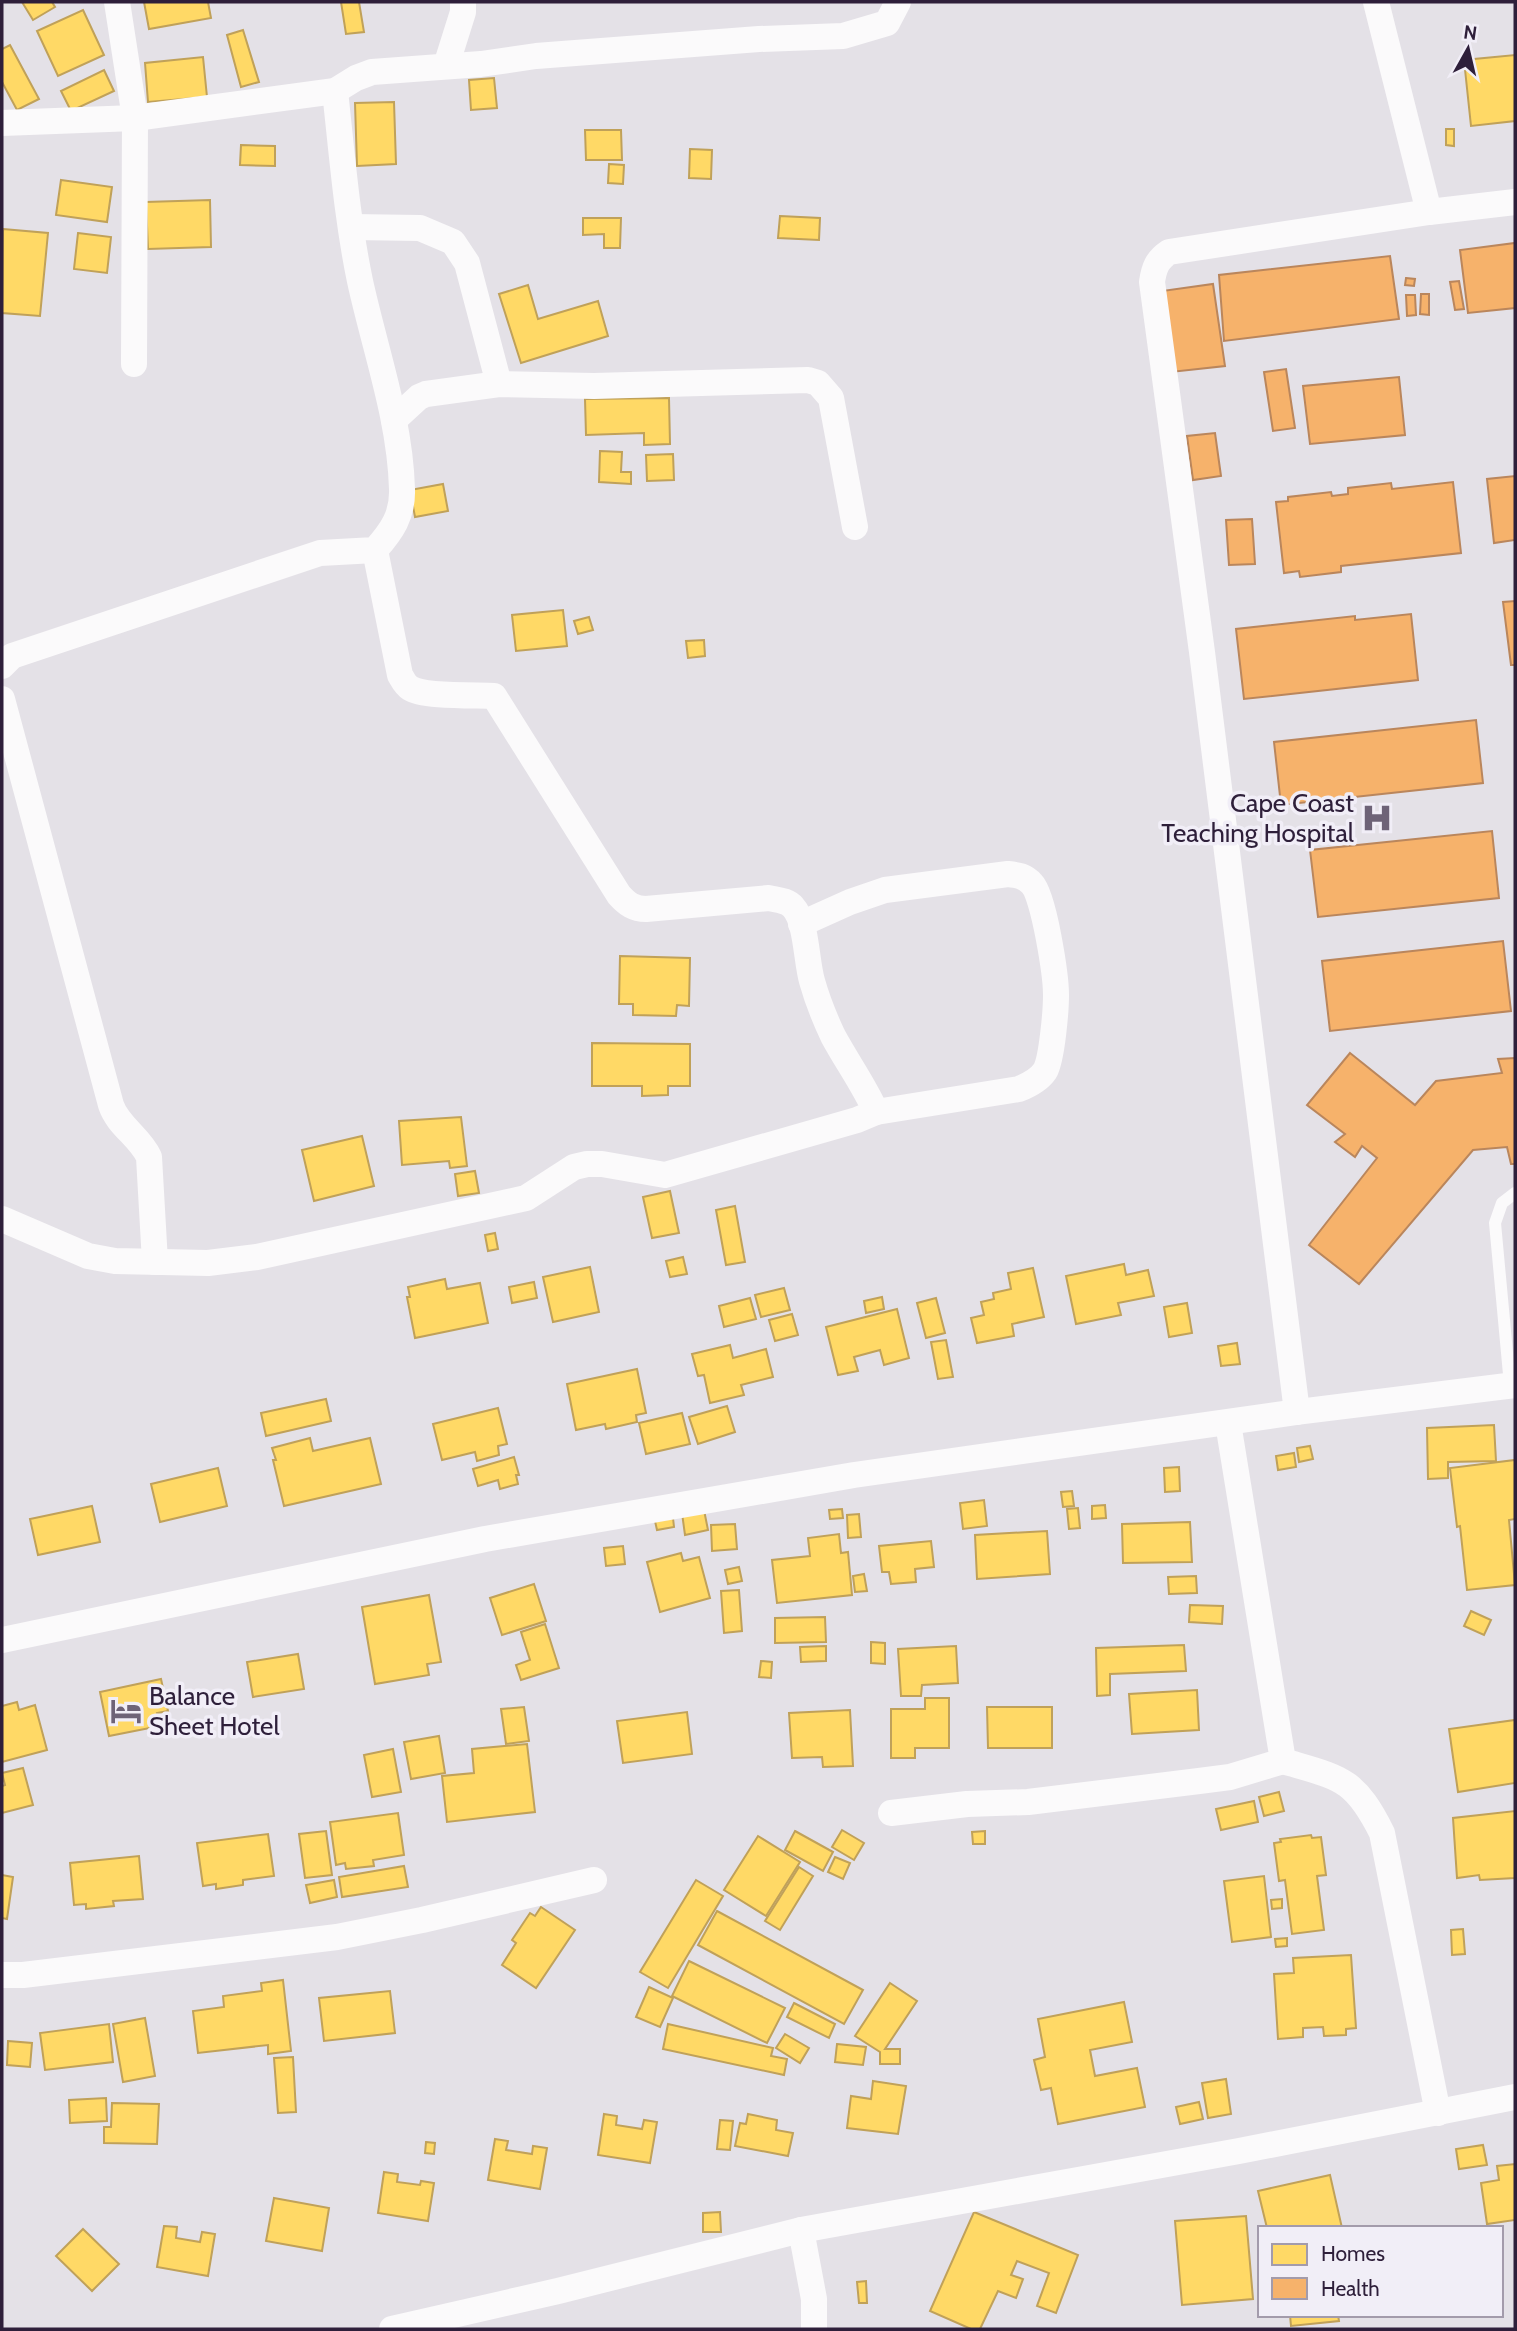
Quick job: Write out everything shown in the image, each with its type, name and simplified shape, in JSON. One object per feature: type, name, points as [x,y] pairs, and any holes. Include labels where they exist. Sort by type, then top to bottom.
[{"type":"street","points":[[117,2],[135,118],[134,364]]},
{"type":"street","points":[[446,66],[463,12],[463,2]]},
{"type":"street","points":[[2,123],[135,118],[335,91],[364,74],[717,42],[843,36],[887,23],[898,2]]},
{"type":"street","points":[[1376,2],[1429,212]]},
{"type":"street","points":[[2,666],[12,656],[320,553],[375,550],[392,530],[399,517],[402,489],[394,420],[364,297],[351,228],[335,91]]},
{"type":"street","points":[[1297,1412],[1200,638],[1152,282],[1158,259],[1169,252],[1429,212],[1515,202]]},
{"type":"street","points":[[351,228],[420,228],[453,242],[467,263],[499,384]]},
{"type":"street","points":[[394,420],[426,394],[499,384],[594,386],[808,380],[818,383],[831,398],[855,527]]},
{"type":"street","points":[[375,550],[400,675],[405,684],[412,690],[425,693],[494,696],[626,903],[636,909],[646,909],[768,898],[785,901],[794,908],[801,924],[811,980],[823,1011],[833,1035],[866,1088],[876,1112]]},
{"type":"street","points":[[2,699],[111,1105],[114,1114],[145,1147],[149,1157],[155,1262]]},
{"type":"street","points":[[2,1219],[88,1255],[115,1261],[208,1263],[257,1257],[526,1198],[574,1167],[602,1164],[665,1175],[857,1121],[876,1112],[1019,1089],[1034,1083],[1044,1072],[1049,1062],[1056,990],[1040,899],[1034,885],[1021,875],[1008,874],[885,890],[801,924]]},
{"type":"street","points":[[2,1640],[499,1537],[854,1475],[1297,1412],[1513,1385]]},
{"type":"street","points":[[1228,1423],[1283,1761]]},
{"type":"street","points":[[891,1813],[967,1804],[1028,1802],[1230,1777],[1283,1761],[1332,1776],[1353,1787],[1369,1808],[1382,1833],[1438,2113]]},
{"type":"street","points":[[2,1975],[23,1975],[337,1937],[594,1880]]},
{"type":"street","points":[[392,2329],[558,2291],[801,2230],[1239,2151],[1515,2097]]},
{"type":"street","points":[[801,2230],[814,2299],[814,2329]]},
{"type":"lane","points":[[1513,1385],[1494,1223],[1502,1203],[1515,1193]]},
{"type":"building: Homes","points":[[22,2],[52,2],[55,7],[33,20]]},
{"type":"building: Homes","points":[[144,2],[208,2],[211,18],[149,29]]},
{"type":"building: Homes","points":[[341,2],[359,2],[364,32],[346,34]]},
{"type":"building: Homes","points":[[83,10],[104,55],[58,76],[37,31]]},
{"type":"building: Homes","points":[[243,30],[259,82],[241,87],[227,35]]},
{"type":"building: Homes","points":[[10,45],[39,99],[17,110],[2,82],[2,49]]},
{"type":"building: Homes","points":[[1515,55],[1515,121],[1471,126],[1464,60]]},
{"type":"building: Homes","points":[[203,57],[207,97],[148,102],[145,63]]},
{"type":"building: Homes","points":[[104,70],[114,91],[71,111],[61,91]]},
{"type":"building: Homes","points":[[494,78],[497,108],[471,110],[469,80]]},
{"type":"building: Homes","points":[[394,102],[396,164],[357,166],[355,103]]},
{"type":"building: Homes","points":[[1446,129],[1454,129],[1454,146],[1446,145]]},
{"type":"building: Homes","points":[[585,130],[621,130],[622,160],[586,160]]},
{"type":"building: Homes","points":[[241,145],[275,146],[275,166],[240,165]]},
{"type":"building: Homes","points":[[690,149],[712,150],[711,179],[689,178]]},
{"type":"building: Homes","points":[[609,164],[624,165],[623,184],[608,183]]},
{"type":"building: Homes","points":[[61,180],[112,187],[107,222],[56,215]]},
{"type":"building: Homes","points":[[210,200],[211,247],[148,249],[146,202]]},
{"type":"building: Homes","points":[[780,216],[820,218],[819,240],[778,238]]},
{"type":"building: Homes","points":[[583,218],[621,218],[620,248],[604,248],[604,234],[583,235]]},
{"type":"building: Homes","points":[[3,229],[48,233],[40,316],[2,313]]},
{"type":"building: Homes","points":[[78,233],[111,237],[107,273],[74,269]]},
{"type":"building: Homes","points":[[528,285],[538,319],[598,301],[608,336],[521,363],[499,294]]},
{"type":"building: Homes","points":[[669,398],[670,444],[644,445],[644,433],[586,435],[585,399]]},
{"type":"building: Homes","points":[[600,451],[622,452],[621,472],[631,472],[631,484],[599,482]]},
{"type":"building: Homes","points":[[673,454],[674,480],[647,481],[646,455]]},
{"type":"building: Homes","points":[[443,484],[448,511],[415,517],[410,490]]},
{"type":"building: Homes","points":[[563,610],[567,646],[516,651],[512,615]]},
{"type":"building: Homes","points":[[589,617],[593,630],[578,634],[574,621]]},
{"type":"building: Homes","points":[[704,640],[705,656],[688,658],[686,641]]},
{"type":"building: Homes","points":[[620,956],[690,958],[689,1006],[677,1005],[676,1016],[633,1015],[633,1004],[619,1004]]},
{"type":"building: Homes","points":[[592,1043],[690,1044],[690,1086],[668,1086],[668,1095],[642,1096],[642,1086],[592,1086]]},
{"type":"building: Homes","points":[[461,1117],[467,1166],[450,1168],[449,1161],[402,1165],[399,1121]]},
{"type":"building: Homes","points":[[362,1136],[374,1186],[314,1201],[302,1150]]},
{"type":"building: Homes","points":[[475,1171],[479,1193],[458,1196],[455,1174]]},
{"type":"building: Homes","points":[[670,1191],[679,1233],[652,1238],[643,1197]]},
{"type":"building: Homes","points":[[735,1206],[745,1262],[726,1265],[716,1210]]},
{"type":"building: Homes","points":[[495,1233],[498,1249],[488,1251],[485,1235]]},
{"type":"building: Homes","points":[[683,1257],[687,1274],[670,1277],[666,1261]]},
{"type":"building: Homes","points":[[1124,1264],[1126,1275],[1148,1270],[1154,1296],[1118,1303],[1121,1315],[1076,1324],[1066,1276]]},
{"type":"building: Homes","points":[[590,1267],[599,1312],[553,1322],[543,1277]]},
{"type":"building: Homes","points":[[1033,1268],[1044,1317],[1012,1324],[1014,1336],[977,1343],[971,1318],[984,1315],[981,1302],[994,1299],[993,1293],[1011,1289],[1008,1273]]},
{"type":"building: Homes","points":[[445,1279],[447,1289],[480,1283],[488,1323],[415,1338],[407,1297],[410,1297],[408,1287]]},
{"type":"building: Homes","points":[[534,1282],[537,1298],[512,1303],[509,1287]]},
{"type":"building: Homes","points":[[784,1288],[790,1310],[761,1317],[755,1295]]},
{"type":"building: Homes","points":[[882,1297],[884,1309],[866,1313],[864,1301]]},
{"type":"building: Homes","points":[[750,1298],[756,1319],[724,1327],[719,1306]]},
{"type":"building: Homes","points":[[936,1298],[945,1333],[926,1338],[917,1303]]},
{"type":"building: Homes","points":[[1187,1303],[1192,1333],[1169,1337],[1164,1307]]},
{"type":"building: Homes","points":[[897,1309],[909,1358],[884,1365],[880,1350],[854,1357],[858,1371],[838,1375],[826,1327]]},
{"type":"building: Homes","points":[[792,1314],[798,1335],[775,1341],[769,1320]]},
{"type":"building: Homes","points":[[946,1340],[953,1377],[938,1379],[931,1342]]},
{"type":"building: Homes","points":[[1237,1343],[1240,1364],[1221,1366],[1218,1346]]},
{"type":"building: Homes","points":[[730,1345],[733,1358],[766,1349],[773,1377],[741,1385],[744,1395],[710,1403],[704,1375],[698,1376],[692,1354]]},
{"type":"building: Homes","points":[[637,1369],[646,1413],[636,1415],[637,1422],[606,1429],[605,1424],[576,1430],[567,1384]]},
{"type":"building: Homes","points":[[326,1399],[331,1421],[266,1436],[261,1413]]},
{"type":"building: Homes","points":[[727,1406],[735,1432],[698,1444],[689,1417]]},
{"type":"building: Homes","points":[[498,1408],[507,1444],[498,1446],[499,1455],[477,1461],[475,1452],[442,1460],[433,1424]]},
{"type":"building: Homes","points":[[682,1413],[690,1444],[646,1454],[639,1423]]},
{"type":"building: Homes","points":[[1494,1425],[1496,1461],[1448,1462],[1448,1478],[1428,1479],[1427,1428]]},
{"type":"building: Homes","points":[[310,1438],[313,1451],[370,1438],[381,1484],[284,1506],[272,1448]]},
{"type":"building: Homes","points":[[1310,1446],[1313,1459],[1299,1462],[1297,1448]]},
{"type":"building: Homes","points":[[1294,1453],[1296,1467],[1278,1470],[1276,1456]]},
{"type":"building: Homes","points":[[514,1457],[519,1475],[516,1475],[518,1484],[500,1489],[498,1480],[478,1486],[473,1469]]},
{"type":"building: Homes","points":[[1515,1460],[1515,1519],[1509,1520],[1515,1585],[1467,1590],[1450,1468]]},
{"type":"building: Homes","points":[[1179,1467],[1180,1491],[1165,1492],[1164,1468]]},
{"type":"building: Homes","points":[[218,1468],[227,1506],[160,1522],[151,1484]]},
{"type":"building: Homes","points":[[1072,1491],[1074,1506],[1063,1507],[1061,1492]]},
{"type":"building: Homes","points":[[984,1500],[987,1526],[963,1529],[960,1503]]},
{"type":"building: Homes","points":[[1105,1505],[1106,1518],[1092,1519],[1092,1506]]},
{"type":"building: Homes","points":[[92,1506],[100,1542],[38,1555],[30,1519]]},
{"type":"building: Homes","points":[[1078,1508],[1080,1528],[1069,1529],[1067,1509]]},
{"type":"building: Homes","points":[[842,1509],[843,1518],[830,1519],[829,1510]]},
{"type":"building: Homes","points":[[704,1510],[708,1530],[685,1535],[682,1513]]},
{"type":"building: Homes","points":[[859,1514],[861,1537],[848,1538],[847,1515]]},
{"type":"building: Homes","points":[[673,1518],[674,1527],[657,1530],[655,1521]]},
{"type":"building: Homes","points":[[1190,1522],[1192,1562],[1123,1563],[1122,1524]]},
{"type":"building: Homes","points":[[735,1524],[737,1549],[712,1551],[711,1525]]},
{"type":"building: Homes","points":[[1047,1531],[1050,1574],[977,1579],[975,1535]]},
{"type":"building: Homes","points":[[839,1534],[841,1553],[848,1552],[852,1595],[777,1603],[772,1560],[810,1556],[808,1538]]},
{"type":"building: Homes","points":[[931,1541],[934,1567],[915,1569],[916,1582],[891,1584],[889,1572],[882,1572],[879,1546]]},
{"type":"building: Homes","points":[[623,1546],[625,1564],[606,1566],[604,1548]]},
{"type":"building: Homes","points":[[681,1553],[683,1561],[699,1557],[710,1598],[660,1612],[647,1562]]},
{"type":"building: Homes","points":[[739,1567],[742,1581],[728,1584],[725,1570]]},
{"type":"building: Homes","points":[[864,1574],[867,1591],[855,1592],[853,1576]]},
{"type":"building: Homes","points":[[1196,1576],[1197,1593],[1169,1594],[1168,1577]]},
{"type":"building: Homes","points":[[534,1584],[546,1621],[502,1635],[490,1598]]},
{"type":"building: Homes","points":[[739,1590],[742,1631],[724,1633],[721,1591]]},
{"type":"building: Homes","points":[[429,1595],[441,1662],[427,1664],[429,1675],[375,1684],[362,1607]]},
{"type":"building: Homes","points":[[1190,1605],[1223,1606],[1222,1624],[1189,1622]]},
{"type":"building: Homes","points":[[1471,1611],[1491,1620],[1484,1635],[1464,1626]]},
{"type":"building: Homes","points":[[825,1617],[826,1642],[775,1643],[775,1618]]},
{"type":"building: Homes","points":[[545,1624],[559,1668],[521,1680],[516,1665],[530,1660],[521,1632]]},
{"type":"building: Homes","points":[[871,1642],[885,1643],[885,1664],[871,1663]]},
{"type":"building: Homes","points":[[1184,1645],[1186,1671],[1110,1674],[1110,1695],[1097,1696],[1096,1648]]},
{"type":"building: Homes","points":[[826,1646],[826,1661],[801,1662],[800,1647]]},
{"type":"building: Homes","points":[[956,1646],[958,1683],[922,1685],[921,1696],[901,1696],[898,1649]]},
{"type":"building: Homes","points":[[298,1654],[304,1689],[253,1697],[247,1662]]},
{"type":"building: Homes","points":[[761,1661],[772,1662],[771,1678],[759,1677]]},
{"type":"building: Homes","points":[[161,1679],[168,1711],[157,1713],[160,1726],[109,1736],[100,1692]]},
{"type":"building: Homes","points":[[1197,1690],[1199,1730],[1132,1734],[1129,1694]]},
{"type":"building: Homes","points":[[925,1698],[949,1698],[949,1748],[915,1748],[915,1758],[891,1758],[891,1709],[925,1709]]},
{"type":"building: Homes","points":[[17,1702],[19,1710],[35,1705],[47,1750],[2,1762],[2,1706]]},
{"type":"building: Homes","points":[[524,1707],[529,1741],[506,1744],[501,1709]]},
{"type":"building: Homes","points":[[987,1707],[1052,1707],[1052,1748],[988,1748]]},
{"type":"building: Homes","points":[[850,1710],[853,1766],[823,1767],[822,1757],[792,1758],[789,1713]]},
{"type":"building: Homes","points":[[687,1712],[692,1754],[623,1763],[617,1721]]},
{"type":"building: Homes","points":[[1515,1720],[1515,1783],[1458,1792],[1449,1729]]},
{"type":"building: Homes","points":[[439,1736],[445,1773],[411,1779],[404,1742]]},
{"type":"building: Homes","points":[[527,1744],[535,1812],[447,1822],[442,1776],[474,1773],[472,1749]]},
{"type":"building: Homes","points":[[393,1749],[401,1792],[372,1797],[364,1755]]},
{"type":"building: Homes","points":[[23,1768],[33,1805],[2,1813],[2,1786],[5,1785],[2,1773]]},
{"type":"building: Homes","points":[[1279,1792],[1284,1811],[1264,1816],[1259,1797]]},
{"type":"building: Homes","points":[[1254,1801],[1258,1822],[1221,1830],[1216,1809]]},
{"type":"building: Homes","points":[[1515,1811],[1515,1878],[1480,1880],[1479,1875],[1457,1878],[1453,1818]]},
{"type":"building: Homes","points":[[398,1813],[404,1855],[373,1860],[374,1866],[346,1869],[345,1863],[336,1865],[330,1822]]},
{"type":"building: Homes","points":[[842,1830],[864,1843],[854,1860],[832,1847]]},
{"type":"building: Homes","points":[[326,1831],[332,1875],[305,1878],[299,1834]]},
{"type":"building: Homes","points":[[795,1831],[833,1852],[823,1871],[785,1850]]},
{"type":"building: Homes","points":[[985,1831],[985,1844],[973,1844],[972,1832]]},
{"type":"building: Homes","points":[[268,1834],[274,1876],[243,1880],[243,1885],[216,1889],[216,1884],[203,1886],[197,1843]]},
{"type":"building: Homes","points":[[1311,1835],[1312,1838],[1321,1837],[1326,1875],[1317,1876],[1324,1930],[1292,1934],[1285,1880],[1279,1881],[1274,1843],[1281,1842],[1280,1839]]},
{"type":"building: Homes","points":[[758,1836],[800,1862],[766,1916],[724,1890]]},
{"type":"building: Homes","points":[[139,1856],[143,1899],[113,1901],[114,1906],[86,1909],[86,1904],[74,1905],[70,1863]]},
{"type":"building: Homes","points":[[835,1857],[850,1863],[843,1879],[828,1872]]},
{"type":"building: Homes","points":[[404,1866],[408,1887],[342,1897],[339,1877]]},
{"type":"building: Homes","points":[[799,1867],[813,1876],[780,1930],[765,1921]]},
{"type":"building: Homes","points":[[2,1875],[13,1877],[7,1919],[2,1918]]},
{"type":"building: Homes","points":[[1264,1876],[1271,1937],[1232,1942],[1224,1881]]},
{"type":"building: Homes","points":[[334,1880],[337,1897],[310,1903],[306,1885]]},
{"type":"building: Homes","points":[[696,1880],[723,1896],[668,1988],[640,1972]]},
{"type":"building: Homes","points":[[1282,1899],[1282,1908],[1272,1909],[1271,1900]]},
{"type":"building: Homes","points":[[541,1907],[575,1930],[536,1988],[502,1965],[516,1943],[512,1940],[530,1913],[535,1916]]},
{"type":"building: Homes","points":[[717,1911],[863,1990],[844,2024],[698,1945]]},
{"type":"building: Homes","points":[[1463,1929],[1465,1954],[1452,1955],[1451,1930]]},
{"type":"building: Homes","points":[[1287,1938],[1287,1946],[1276,1947],[1275,1939]]},
{"type":"building: Homes","points":[[1351,1955],[1356,2028],[1346,2029],[1346,2035],[1324,2036],[1323,2027],[1303,2028],[1303,2037],[1278,2039],[1274,1974],[1294,1973],[1293,1958]]},
{"type":"building: Homes","points":[[689,1961],[785,2008],[767,2043],[672,1996]]},
{"type":"building: Homes","points":[[283,1980],[291,2051],[268,2054],[268,2045],[198,2053],[193,2011],[224,2007],[223,1996],[262,1991],[261,1983]]},
{"type":"building: Homes","points":[[890,1983],[917,2001],[885,2049],[900,2049],[900,2064],[880,2064],[880,2052],[855,2036]]},
{"type":"building: Homes","points":[[649,1987],[673,1998],[660,2027],[636,2017]]},
{"type":"building: Homes","points":[[390,1991],[395,2033],[324,2041],[319,1998]]},
{"type":"building: Homes","points":[[1124,2002],[1132,2042],[1090,2050],[1095,2076],[1137,2068],[1145,2107],[1058,2124],[1051,2088],[1041,2090],[1034,2060],[1045,2057],[1038,2019]]},
{"type":"building: Homes","points":[[794,2003],[835,2024],[829,2038],[787,2017]]},
{"type":"building: Homes","points":[[145,2018],[155,2076],[123,2082],[113,2024]]},
{"type":"building: Homes","points":[[109,2024],[113,2062],[45,2070],[40,2033]]},
{"type":"building: Homes","points":[[668,2024],[773,2048],[771,2056],[787,2059],[784,2075],[663,2049]]},
{"type":"building: Homes","points":[[785,2034],[809,2048],[800,2063],[776,2048]]},
{"type":"building: Homes","points":[[8,2041],[32,2043],[30,2067],[7,2065]]},
{"type":"building: Homes","points":[[837,2044],[866,2047],[863,2065],[835,2062]]},
{"type":"building: Homes","points":[[293,2057],[296,2112],[278,2113],[274,2058]]},
{"type":"building: Homes","points":[[1226,2079],[1231,2114],[1208,2118],[1202,2083]]},
{"type":"building: Homes","points":[[873,2081],[906,2086],[898,2134],[847,2128],[851,2096],[871,2099]]},
{"type":"building: Homes","points":[[106,2098],[107,2121],[70,2123],[69,2100]]},
{"type":"building: Homes","points":[[1199,2102],[1203,2119],[1180,2124],[1176,2107]]},
{"type":"building: Homes","points":[[112,2103],[159,2104],[157,2144],[104,2143],[104,2127],[111,2127]]},
{"type":"building: Homes","points":[[604,2114],[617,2116],[616,2125],[642,2129],[644,2120],[657,2122],[650,2163],[598,2155]]},
{"type":"building: Homes","points":[[748,2114],[777,2120],[776,2130],[793,2133],[788,2156],[735,2146],[740,2123],[746,2124]]},
{"type":"building: Homes","points":[[720,2120],[733,2121],[730,2150],[717,2149]]},
{"type":"building: Homes","points":[[495,2139],[508,2141],[506,2150],[532,2154],[533,2146],[547,2148],[540,2189],[488,2180]]},
{"type":"building: Homes","points":[[426,2142],[435,2143],[434,2154],[425,2153]]},
{"type":"building: Homes","points":[[1483,2145],[1487,2165],[1459,2169],[1456,2149]]},
{"type":"building: Homes","points":[[1515,2164],[1515,2220],[1487,2224],[1481,2183],[1499,2180],[1497,2166]]},
{"type":"building: Homes","points":[[384,2172],[398,2174],[397,2182],[420,2185],[421,2181],[434,2183],[428,2221],[378,2213]]},
{"type":"building: Homes","points":[[1330,2175],[1342,2226],[1267,2226],[1258,2191]]},
{"type":"building: Homes","points":[[274,2198],[329,2208],[322,2251],[266,2241]]},
{"type":"building: Homes","points":[[720,2212],[721,2232],[703,2232],[703,2213]]},
{"type":"building: Homes","points":[[974,2212],[1078,2255],[1056,2313],[1037,2306],[1049,2273],[1017,2261],[1011,2275],[1023,2279],[1016,2298],[998,2291],[980,2329],[971,2329],[930,2311]]},
{"type":"building: Homes","points":[[1246,2216],[1253,2299],[1182,2305],[1175,2221]]},
{"type":"building: Homes","points":[[164,2226],[177,2227],[176,2238],[200,2242],[202,2232],[215,2234],[208,2276],[157,2267]]},
{"type":"building: Homes","points":[[83,2229],[119,2264],[92,2291],[56,2256]]},
{"type":"building: Homes","points":[[866,2281],[867,2303],[859,2303],[857,2282]]},
{"type":"building: Homes","points":[[1290,2317],[1338,2317],[1339,2321],[1291,2326]]},
{"type":"building: Health","points":[[1515,243],[1515,308],[1468,313],[1460,250]]},
{"type":"building: Health","points":[[1390,256],[1399,319],[1224,341],[1219,275]]},
{"type":"building: Health","points":[[1406,278],[1415,279],[1414,286],[1405,285]]},
{"type":"building: Health","points":[[1459,281],[1464,309],[1455,310],[1450,282]]},
{"type":"building: Health","points":[[1213,284],[1225,366],[1171,372],[1162,291]]},
{"type":"building: Health","points":[[1421,294],[1429,294],[1429,315],[1420,314]]},
{"type":"building: Health","points":[[1406,295],[1415,295],[1416,315],[1407,316]]},
{"type":"building: Health","points":[[1286,369],[1295,428],[1273,431],[1264,372]]},
{"type":"building: Health","points":[[1399,377],[1405,435],[1310,444],[1303,386]]},
{"type":"building: Health","points":[[1215,433],[1221,476],[1193,480],[1187,436]]},
{"type":"building: Health","points":[[1515,476],[1515,540],[1494,543],[1487,479]]},
{"type":"building: Health","points":[[1453,482],[1461,553],[1341,566],[1341,572],[1300,577],[1299,571],[1284,573],[1276,502],[1288,501],[1288,497],[1331,492],[1332,496],[1348,494],[1348,488],[1391,483],[1392,489]]},
{"type":"building: Health","points":[[1252,519],[1255,564],[1229,565],[1226,520]]},
{"type":"building: Health","points":[[1515,601],[1515,665],[1511,665],[1503,602]]},
{"type":"building: Health","points":[[1411,614],[1418,680],[1244,699],[1236,629],[1355,616],[1355,620]]},
{"type":"building: Health","points":[[1476,720],[1483,783],[1281,805],[1274,742]]},
{"type":"building: Health","points":[[1492,831],[1499,898],[1318,917],[1310,850]]},
{"type":"building: Health","points":[[1503,941],[1511,1011],[1330,1031],[1322,961]]},
{"type":"building: Health","points":[[1350,1053],[1415,1105],[1436,1081],[1502,1073],[1498,1059],[1515,1058],[1515,1164],[1511,1164],[1507,1147],[1473,1150],[1359,1284],[1309,1245],[1377,1158],[1362,1146],[1355,1157],[1335,1142],[1345,1134],[1307,1105]]},
{"type":"place","name":"Cape Coast Teaching Hospital","points":[[1377,818]]},
{"type":"place","name":"Balance Sheet Hotel","points":[[126,1711]]}]
